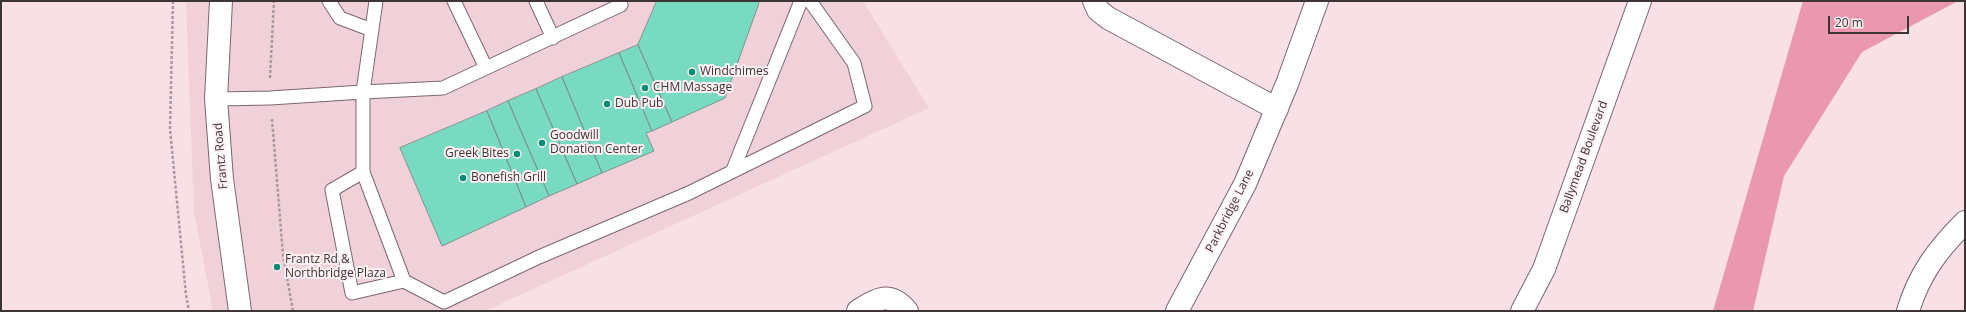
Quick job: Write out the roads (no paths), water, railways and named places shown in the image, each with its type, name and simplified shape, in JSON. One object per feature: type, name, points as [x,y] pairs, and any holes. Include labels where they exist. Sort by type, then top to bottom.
[{"type":"street","name":"Frantz Road","points":[[221,1],[216,99],[222,179],[240,311]]},
{"type":"street","points":[[1094,1],[1098,10],[1108,18],[1277,108]]},
{"type":"street","name":"Parkbridge Lane","points":[[1178,311],[1245,184],[1277,108],[1317,1]]},
{"type":"street","name":"Ballymead Boulevard","points":[[1522,311],[1544,269],[1640,1]]},
{"type":"street","points":[[1908,311],[1926,268],[1942,245],[1965,222]]},
{"type":"street","points":[[858,311],[876,299],[888,298],[898,302],[907,311]]},
{"type":"lane","points":[[329,1],[340,18],[372,30]]},
{"type":"lane","points":[[376,1],[363,92],[363,172],[404,281]]},
{"type":"lane","points":[[454,1],[486,68]]},
{"type":"lane","points":[[536,1],[552,38]]},
{"type":"lane","points":[[216,99],[270,98],[443,88],[621,5],[619,1]]},
{"type":"lane","points":[[734,170],[801,1]]},
{"type":"lane","points":[[363,172],[332,190],[352,293],[404,281],[444,302],[538,257],[689,193],[865,106],[854,63],[810,1]]},
{"type":"place","name":"Windchimes","points":[[692,72]]},
{"type":"place","name":"CHM Massage","points":[[645,88]]},
{"type":"place","name":"Dub Pub","points":[[607,104]]},
{"type":"place","name":"Goodwill Donation Center","points":[[542,143]]},
{"type":"place","name":"Greek Bites","points":[[517,154]]},
{"type":"place","name":"Bonefish Grill","points":[[463,178]]},
{"type":"place","name":"Frantz Rd & Northbridge Plaza","points":[[277,267]]}]
